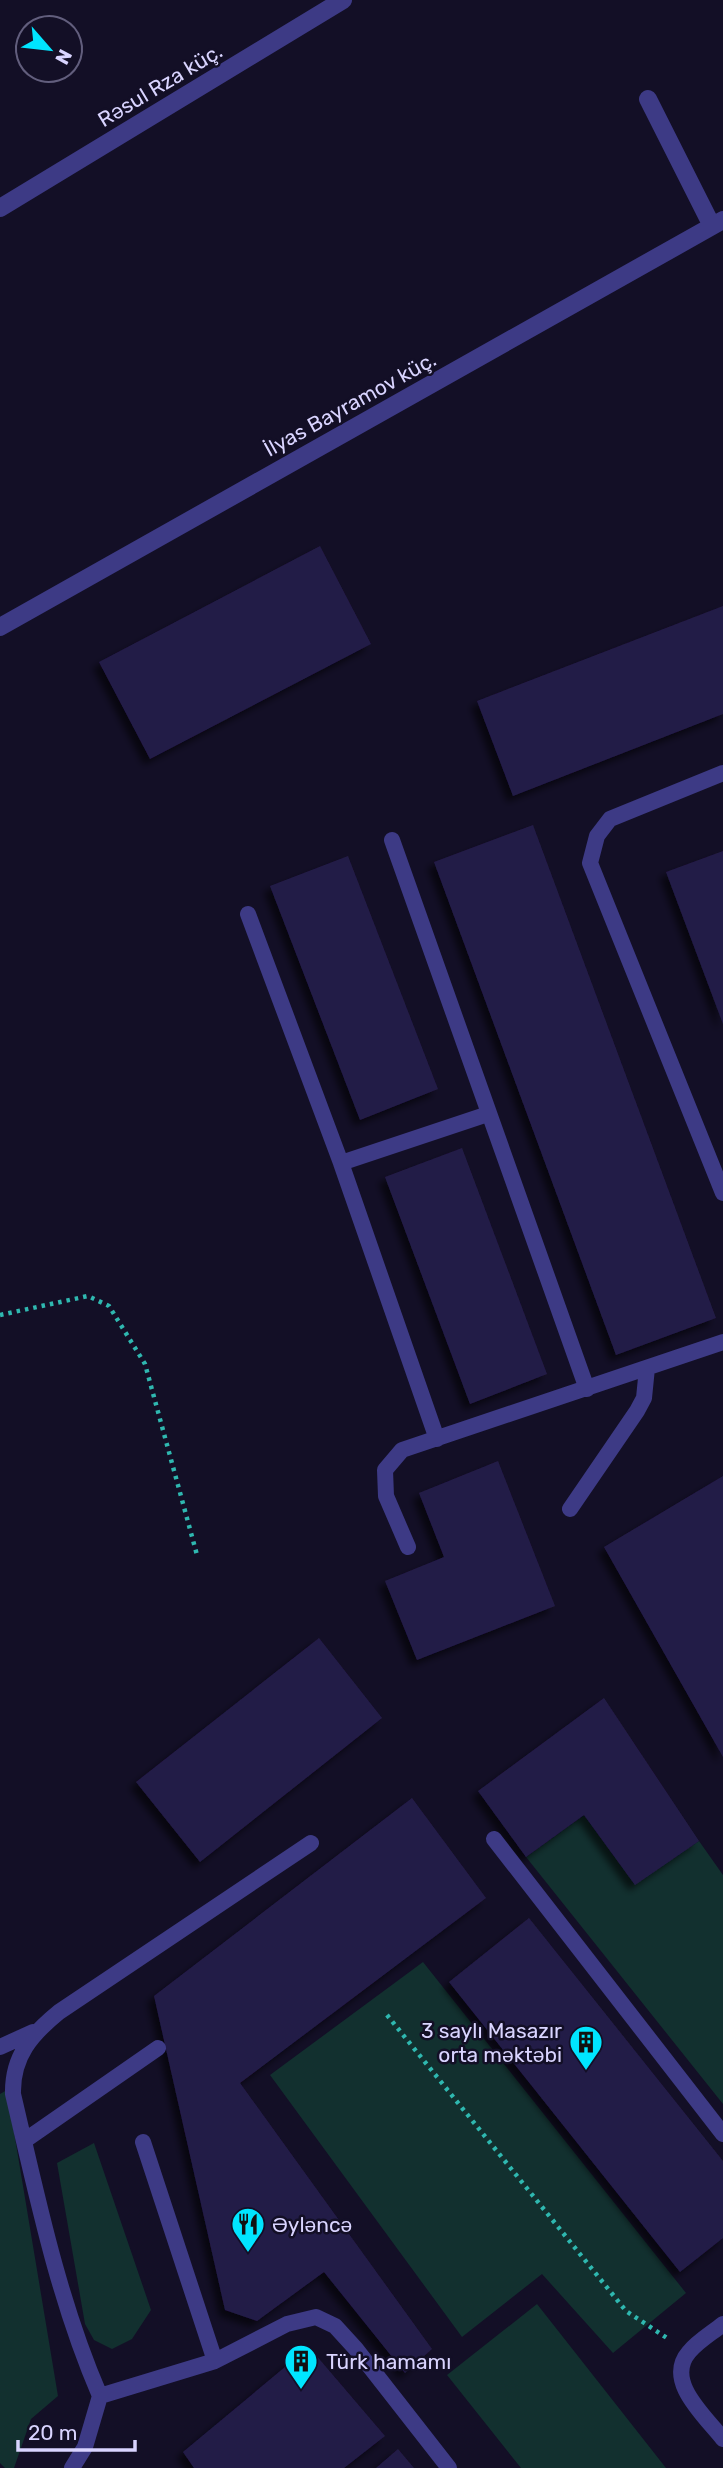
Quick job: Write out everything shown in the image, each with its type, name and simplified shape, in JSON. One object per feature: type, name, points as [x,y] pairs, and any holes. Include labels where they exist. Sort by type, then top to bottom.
[{"type":"street","name":"Rəsul Rza küç.","points":[[0,208],[343,0]]},
{"type":"street","points":[[648,99],[718,223]]},
{"type":"street","name":"İlyas Bayramov küç.","points":[[0,627],[718,223]]},
{"type":"lane","points":[[723,773],[610,819],[597,836],[590,863],[723,1193]]},
{"type":"lane","points":[[392,840],[587,1389]]},
{"type":"lane","points":[[248,914],[341,1163],[437,1439]]},
{"type":"lane","points":[[341,1163],[488,1114]]},
{"type":"lane","points":[[408,1547],[386,1496],[384,1470],[402,1450],[723,1342]]},
{"type":"lane","points":[[570,1508],[637,1411],[644,1398],[647,1368]]},
{"type":"lane","points":[[494,1839],[723,2134]]},
{"type":"lane","points":[[0,2047],[36,2031],[59,2012],[311,1843]]},
{"type":"lane","points":[[36,2031],[15,2065],[12,2075],[13,2094],[75,2338],[100,2396],[85,2447],[72,2468]]},
{"type":"lane","points":[[24,2141],[158,2048]]},
{"type":"lane","points":[[143,2142],[215,2361]]},
{"type":"lane","points":[[100,2396],[215,2361],[287,2324],[316,2317],[335,2326],[449,2468]]},
{"type":"lane","points":[[723,2324],[689,2352],[680,2368],[681,2384],[723,2439]]},
{"type":"path","points":[[0,1315],[88,1297],[109,1306],[145,1364],[197,1555]]},
{"type":"path","points":[[387,2015],[626,2311],[689,2352]]},
{"type":"green space","points":[[584,1815],[635,1884],[699,1841],[723,1875],[723,2104],[526,1857]]},
{"type":"green space","points":[[423,1962],[686,2293],[613,2353],[542,2274],[462,2337],[270,2075]]},
{"type":"green space","points":[[7,2090],[58,2396],[31,2419],[14,2468],[5,2468],[0,2463],[0,2094]]},
{"type":"green space","points":[[94,2143],[151,2310],[132,2339],[112,2349],[94,2340],[85,2324],[57,2163]]},
{"type":"green space","points":[[537,2304],[666,2468],[521,2468],[447,2375]]},
{"type":"building","points":[[320,546],[371,644],[150,759],[99,662]]},
{"type":"building","points":[[723,606],[723,714],[513,796],[477,701]]},
{"type":"building","points":[[533,825],[716,1318],[616,1355],[434,862]]},
{"type":"building","points":[[723,851],[723,1024],[666,872]]},
{"type":"building","points":[[348,856],[438,1089],[360,1120],[270,886]]},
{"type":"building","points":[[462,1148],[547,1374],[470,1404],[385,1177]]},
{"type":"building","points":[[498,1461],[555,1606],[417,1660],[385,1581],[444,1557],[419,1493]]},
{"type":"building","points":[[723,1476],[723,1757],[604,1547]]},
{"type":"building","points":[[319,1638],[382,1718],[200,1862],[136,1782]]},
{"type":"building","points":[[604,1698],[699,1841],[635,1885],[584,1815],[526,1857],[478,1791]]},
{"type":"building","points":[[412,1798],[486,1898],[240,2083],[432,2349],[405,2373],[324,2272],[257,2321],[225,2310],[154,1996]]},
{"type":"building","name":"3 saylı Masazır orta məktəbi","points":[[529,1918],[723,2161],[723,2238],[680,2272],[449,1982]]},
{"type":"building","name":"Türk hamamı","points":[[309,2347],[385,2436],[344,2468],[194,2468],[183,2452]]},
{"type":"building","points":[[398,2449],[414,2468],[376,2468]]},
{"type":"place","name":"3 saylı Masazır orta məktəbi","points":[[586,2072]]},
{"type":"place","name":"Əyləncə","points":[[248,2254]]},
{"type":"place","name":"Türk hamamı","points":[[301,2391]]}]
